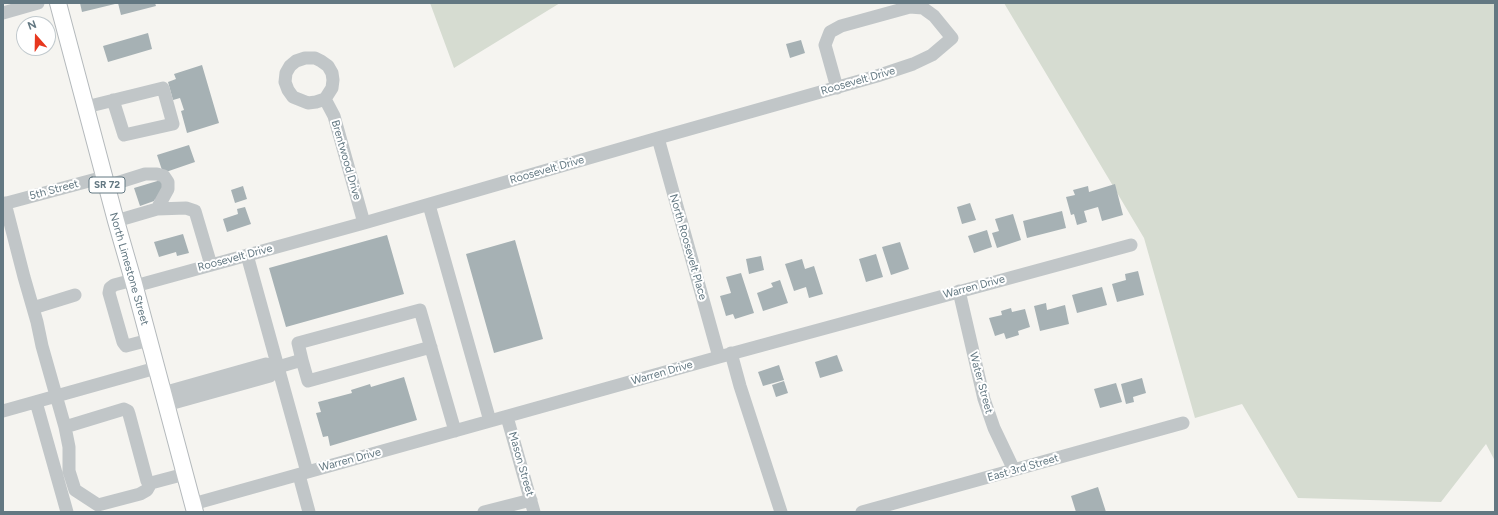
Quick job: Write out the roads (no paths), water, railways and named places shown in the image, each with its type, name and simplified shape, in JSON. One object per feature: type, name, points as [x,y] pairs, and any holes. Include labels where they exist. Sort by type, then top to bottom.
[{"type":"main road","name":"North Limestone Street","points":[[58,3],[194,508]]},
{"type":"street","points":[[3,13],[38,3]]},
{"type":"street","name":"Roosevelt Drive","points":[[149,340],[126,346],[123,342],[109,293],[110,288],[114,285],[134,283],[211,265],[364,223],[837,88],[913,64],[932,55],[952,38],[934,16],[923,8],[910,7],[841,26],[830,32],[825,46],[837,88]]},
{"type":"street","points":[[86,107],[113,100],[163,88],[172,124],[124,135],[113,100]]},
{"type":"street","name":"Brentwood Drive","points":[[325,98],[334,116],[364,223]]},
{"type":"street","name":"North Roosevelt Place","points":[[658,138],[725,355],[740,386],[781,512]]},
{"type":"street","name":"5th Street","points":[[4,204],[106,181],[145,174],[156,174],[164,176],[168,182],[168,189],[157,209]]},
{"type":"street","points":[[4,204],[38,322],[42,346],[65,427],[69,447],[69,471],[75,490],[98,505],[140,494],[147,490],[151,483],[185,474]]},
{"type":"street","points":[[429,204],[490,421]]},
{"type":"street","points":[[116,221],[157,209],[186,208],[194,211],[211,265]]},
{"type":"street","name":"Warren Drive","points":[[194,508],[303,473],[725,355],[1131,245]]},
{"type":"street","points":[[247,255],[278,367],[303,473],[309,512]]},
{"type":"street","name":"Water Street","points":[[959,292],[984,399],[994,428],[1014,470]]},
{"type":"street","points":[[33,308],[75,295]]},
{"type":"street","points":[[431,347],[308,381],[298,343],[420,310],[431,347],[455,431]]},
{"type":"street","points":[[165,399],[244,377],[270,376],[278,367],[302,360]]},
{"type":"street","points":[[3,411],[156,368]]},
{"type":"street","points":[[36,402],[67,512]]},
{"type":"street","points":[[65,427],[124,409],[128,411],[147,481],[151,483]]},
{"type":"street","name":"Mason Street","points":[[507,417],[532,506]]},
{"type":"street","name":"East 3rd Street","points":[[871,511],[1183,423]]},
{"type":"street","points":[[484,512],[532,506]]}]
